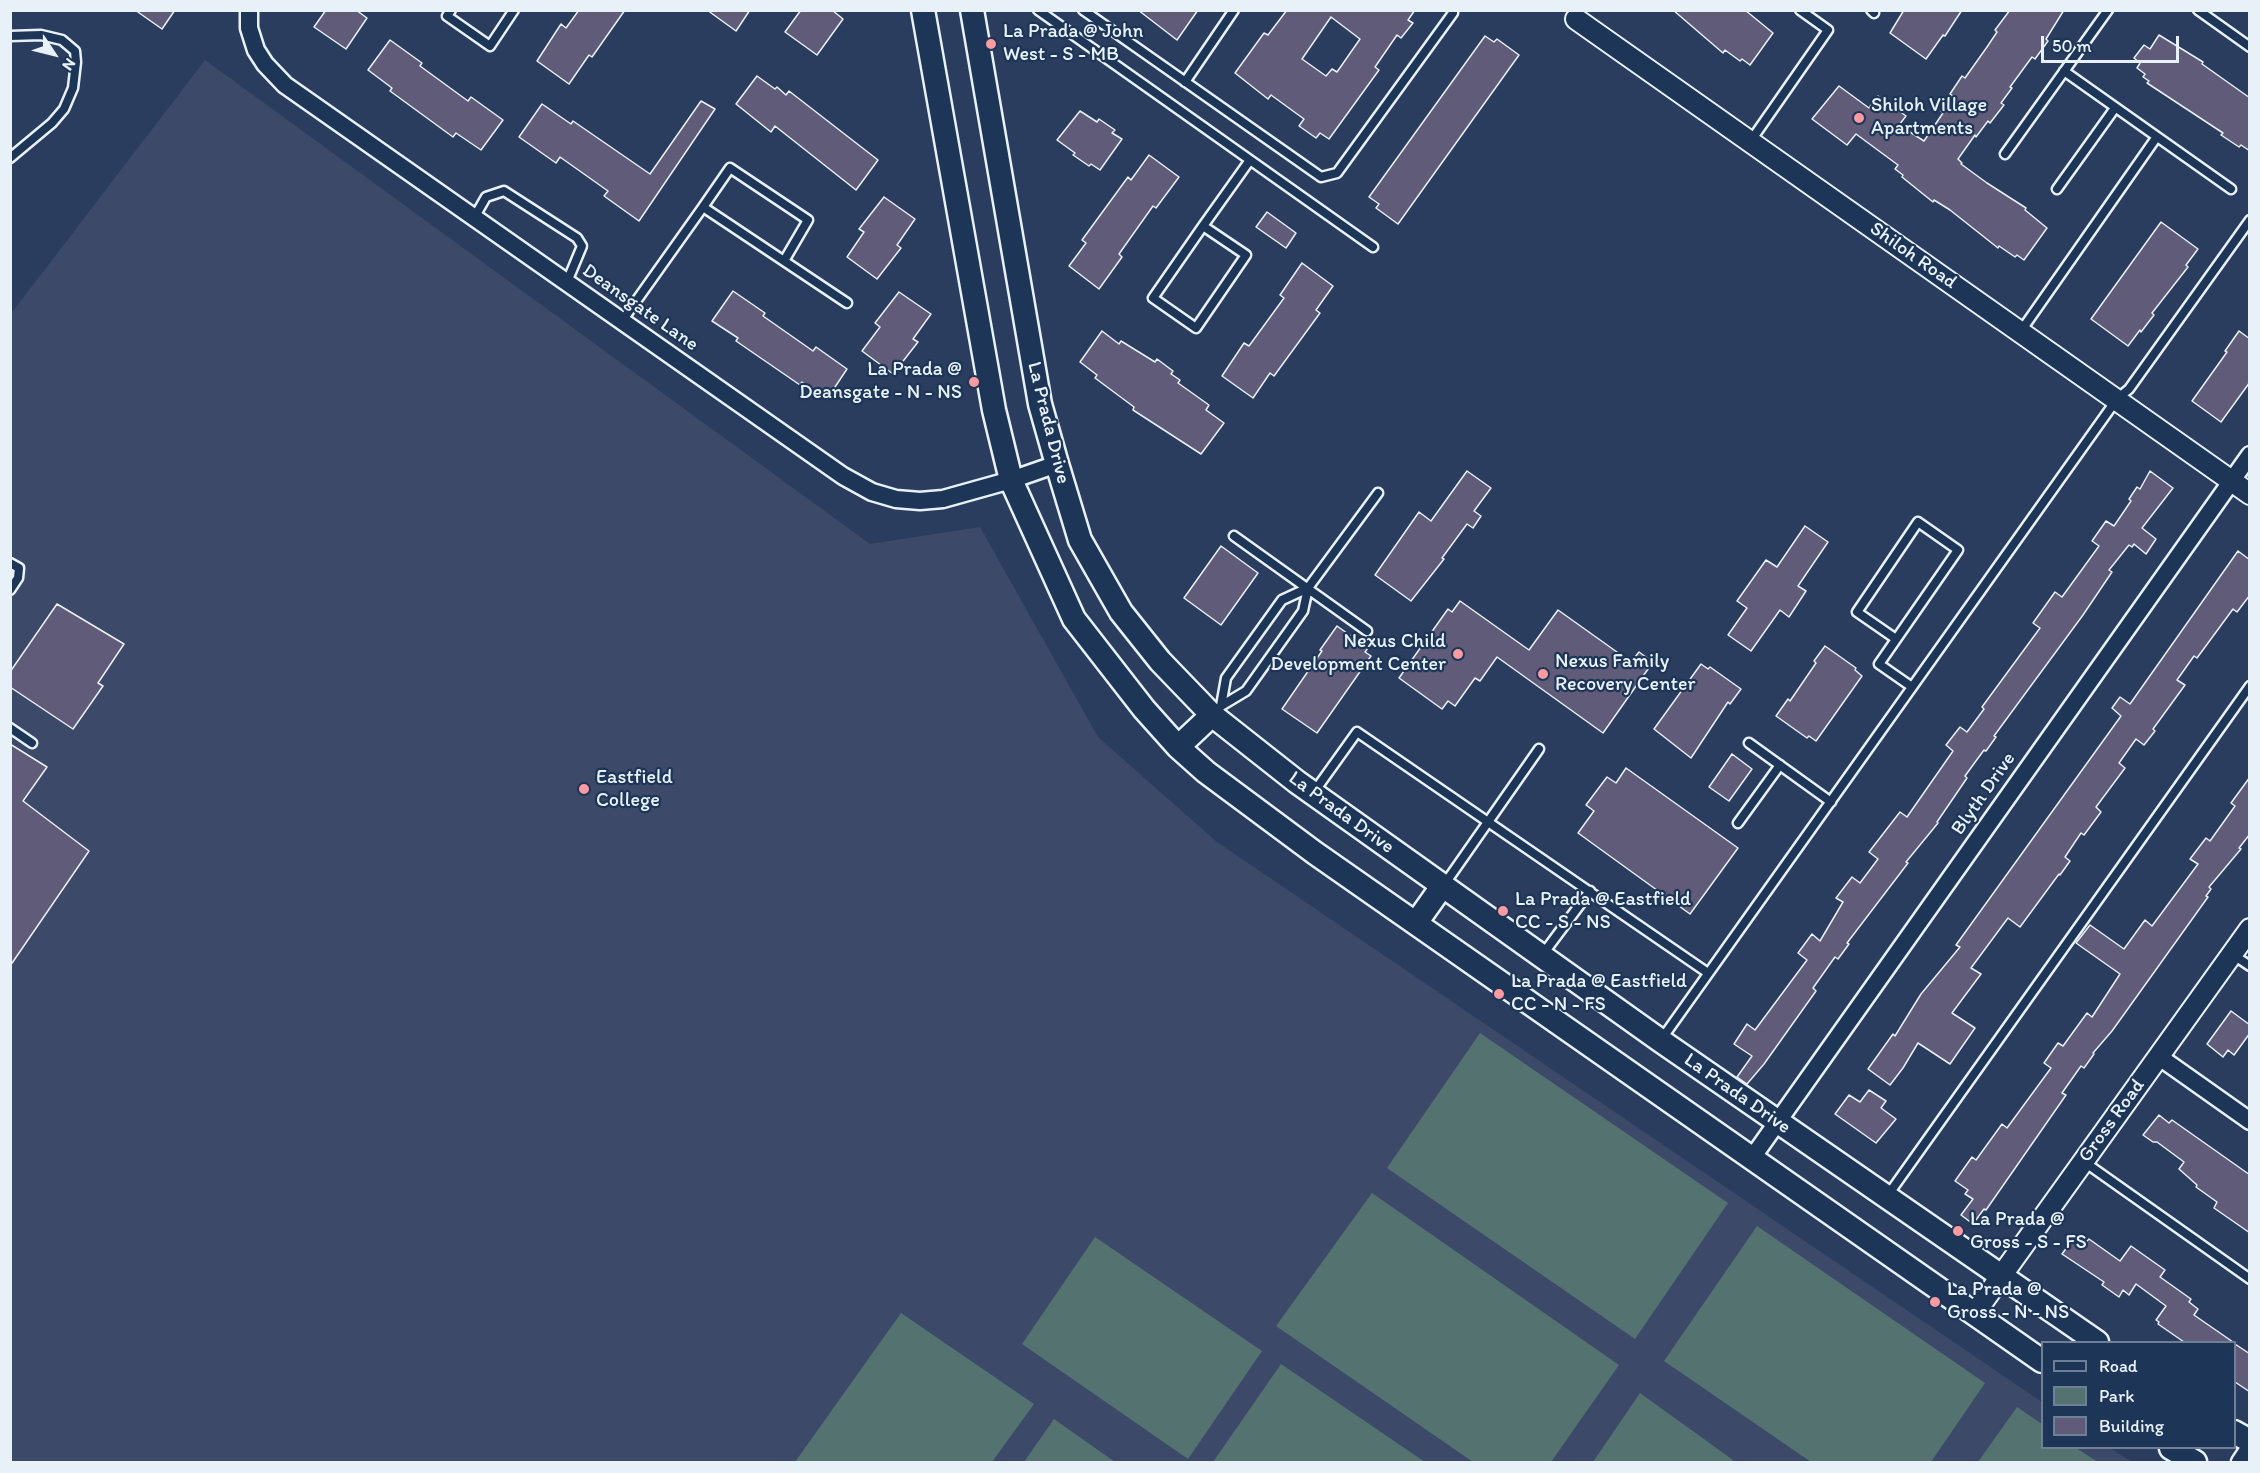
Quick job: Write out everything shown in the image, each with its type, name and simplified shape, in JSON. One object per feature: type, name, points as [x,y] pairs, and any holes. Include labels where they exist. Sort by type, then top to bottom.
[{"type":"main road","points":[[922,10],[994,411],[1011,480],[1074,619],[1144,709],[1178,747],[1206,772],[1306,846],[2041,1360]]},
{"type":"main road","name":"La Prada Drive","points":[[972,10],[1040,404],[1057,464],[1080,540],[1121,612],[1160,661],[1313,794],[1661,1041],[2096,1341]]},
{"type":"main road","points":[[1178,747],[1217,711]]},
{"type":"main road","points":[[1416,923],[1443,885]]},
{"type":"main road","points":[[2236,1432],[2250,1441]]},
{"type":"main road","points":[[2173,1449],[2195,1462]]},
{"type":"street","name":"Deansgate Lane","points":[[249,10],[249,28],[256,50],[265,64],[285,85],[843,476],[872,492],[896,499],[920,501],[943,499],[1057,464]]},
{"type":"street","name":"Shiloh Road","points":[[1576,18],[2250,494]]},
{"type":"street","name":"Blyth Drive","points":[[1752,1158],[2250,455]]},
{"type":"street","name":"Gross Road","points":[[1974,1314],[2250,928]]},
{"type":"street","points":[[2158,1056],[2250,1121]]},
{"type":"street","points":[[2240,1462],[2250,1448]]},
{"type":"lane","points":[[451,10],[447,16],[490,46],[514,10]]},
{"type":"lane","points":[[1038,10],[1373,247]]},
{"type":"lane","points":[[1083,10],[1321,177],[1337,173],[1454,13],[1453,10]]},
{"type":"lane","points":[[1185,82],[1234,10]]},
{"type":"lane","points":[[1750,142],[1828,30],[1800,10]]},
{"type":"lane","points":[[2005,154],[2108,10]]},
{"type":"lane","points":[[2198,10],[2250,47]]},
{"type":"lane","points":[[10,36],[41,35],[62,40],[75,51],[76,62],[74,88],[64,109],[52,123],[10,158]]},
{"type":"lane","points":[[2064,71],[2231,189]]},
{"type":"lane","points":[[2057,189],[2115,108]]},
{"type":"lane","points":[[2020,332],[2156,138]]},
{"type":"lane","points":[[1203,226],[1246,255],[1196,328],[1153,298],[1203,226],[1250,160]]},
{"type":"lane","points":[[622,321],[730,168],[808,220],[784,261]]},
{"type":"lane","points":[[474,218],[486,198],[504,191],[577,238],[582,246],[567,282]]},
{"type":"lane","points":[[703,207],[847,303]]},
{"type":"lane","points":[[1661,1041],[2117,399],[2129,389],[2250,220]]},
{"type":"lane","points":[[1217,711],[1246,691],[1303,611],[1308,588],[1378,493]]},
{"type":"lane","points":[[1896,639],[1857,612],[1918,522],[1958,550],[1879,664],[1912,687]]},
{"type":"lane","points":[[1234,536],[1367,631]]},
{"type":"lane","points":[[10,563],[19,568],[18,578],[10,590]]},
{"type":"lane","points":[[1217,711],[1226,678],[1282,600],[1308,588]]},
{"type":"lane","points":[[1886,1198],[2250,686]]},
{"type":"lane","points":[[10,728],[32,743]]},
{"type":"lane","points":[[1313,794],[1357,732],[1708,974]]},
{"type":"lane","points":[[1749,743],[1831,802]]},
{"type":"lane","points":[[1443,885],[1539,749]]},
{"type":"lane","points":[[1738,824],[1780,765]]},
{"type":"lane","points":[[1541,957],[1590,891]]},
{"type":"lane","points":[[2232,953],[2250,966]]},
{"type":"lane","points":[[2083,1160],[2250,1279]]},
{"type":"shaded area","name":"Eastfield College","points":[[205,60],[870,544],[980,527],[1098,737],[1217,842],[2041,1401],[2041,1449],[2112,1449],[2132,1462],[11,1462],[10,315]]},
{"type":"green space","points":[[1480,1033],[1728,1203],[1635,1339],[1387,1168]]},
{"type":"green space","points":[[1372,1193],[1619,1365],[1551,1462],[1473,1462],[1276,1326]]},
{"type":"green space","points":[[1757,1226],[1985,1383],[1931,1462],[1811,1462],[1664,1361]]},
{"type":"green space","points":[[1095,1237],[1262,1351],[1188,1459],[1022,1344]]},
{"type":"green space","points":[[901,1313],[1034,1404],[992,1462],[795,1462]]},
{"type":"green space","points":[[1281,1364],[1425,1462],[1213,1462]]},
{"type":"green space","points":[[1640,1393],[1733,1460],[1731,1462],[1593,1462]]},
{"type":"green space","points":[[2017,1407],[2041,1423],[2041,1449],[2078,1449],[2098,1462],[1978,1462]]},
{"type":"green space","points":[[1054,1419],[1115,1462],[1024,1462]]},
{"type":"building","points":[[135,10],[175,10],[162,29]]},
{"type":"building","points":[[326,10],[356,10],[367,18],[346,49],[314,27]]},
{"type":"building","points":[[579,10],[625,10],[592,57],[589,55],[569,84],[537,61],[561,24],[566,28]]},
{"type":"building","points":[[707,10],[750,10],[736,31]]},
{"type":"building","points":[[801,10],[832,10],[843,19],[817,55],[785,32]]},
{"type":"building","points":[[1138,10],[1198,10],[1177,40]]},
{"type":"building","points":[[1287,10],[1415,10],[1408,20],[1413,23],[1401,38],[1397,35],[1375,67],[1379,70],[1329,139],[1320,133],[1316,138],[1299,126],[1304,119],[1271,95],[1268,99],[1235,73],[1264,33],[1268,35]],"holes":[[[1331,17],[1360,39],[1337,72],[1332,69],[1326,76],[1302,59]]]},
{"type":"building","points":[[1673,10],[1745,10],[1773,33],[1750,65],[1725,50],[1723,53]]},
{"type":"building","points":[[1904,10],[1962,10],[1926,59],[1890,33]]},
{"type":"building","points":[[2010,10],[2064,10],[2046,39],[2048,41],[2035,59],[2032,57],[2010,87],[2012,88],[2001,103],[2004,105],[1990,123],[1988,121],[1976,137],[1975,135],[1958,159],[1961,164],[1987,183],[2026,208],[2025,210],[2047,228],[2024,260],[1999,246],[1998,248],[1950,210],[1934,200],[1933,202],[1902,177],[1903,175],[1895,169],[1898,165],[1856,134],[1847,145],[1812,119],[1839,86],[1869,108],[1878,96],[1906,116],[1899,125],[1924,141],[1943,113],[1941,111],[1953,96],[1950,94],[1962,76],[1965,78]]},
{"type":"building","points":[[2159,35],[2203,62],[2202,64],[2250,98],[2250,151],[2241,145],[2239,147],[2221,135],[2223,133],[2147,83],[2149,81],[2143,77],[2145,74],[2137,68],[2140,63],[2134,58],[2144,45],[2150,49]]},
{"type":"building","points":[[1485,36],[1494,42],[1497,39],[1519,55],[1398,224],[1376,208],[1379,204],[1369,197]]},
{"type":"building","points":[[390,40],[422,63],[420,66],[468,101],[471,97],[503,120],[481,150],[456,133],[453,137],[390,91],[392,88],[368,70]]},
{"type":"building","points":[[757,76],[786,95],[789,91],[878,160],[856,190],[775,126],[771,132],[736,104]]},
{"type":"building","points":[[701,101],[715,109],[639,221],[604,196],[608,191],[560,157],[556,163],[519,137],[542,104],[571,124],[573,121],[650,174]]},
{"type":"building","points":[[1080,111],[1097,122],[1099,119],[1115,130],[1112,133],[1122,139],[1100,170],[1091,164],[1089,166],[1073,155],[1075,153],[1057,140]]},
{"type":"building","points":[[1149,155],[1179,177],[1156,208],[1153,206],[1119,254],[1122,257],[1099,289],[1069,266],[1086,243],[1082,240],[1128,177],[1131,180]]},
{"type":"building","points":[[884,197],[915,219],[897,245],[901,248],[877,279],[847,257],[864,232],[859,229]]},
{"type":"building","points":[[1267,212],[1296,233],[1286,248],[1256,227]]},
{"type":"building","points":[[2161,222],[2198,249],[2186,265],[2188,267],[2152,313],[2154,315],[2128,346],[2091,319]]},
{"type":"building","points":[[1302,263],[1333,286],[1316,310],[1320,313],[1274,376],[1270,373],[1253,398],[1222,376],[1244,343],[1249,346],[1284,298],[1280,295]]},
{"type":"building","points":[[733,291],[765,313],[763,316],[813,351],[816,347],[847,369],[827,399],[802,382],[800,385],[736,341],[738,338],[712,321]]},
{"type":"building","points":[[899,292],[931,314],[913,339],[918,342],[893,374],[862,351],[880,327],[875,323]]},
{"type":"building","points":[[1102,331],[1119,344],[1121,341],[1155,362],[1157,359],[1173,371],[1171,374],[1180,380],[1178,383],[1209,405],[1206,410],[1224,423],[1201,454],[1133,410],[1134,407],[1095,378],[1097,375],[1080,362]]},
{"type":"building","points":[[2239,331],[2250,339],[2250,382],[2221,422],[2192,401]]},
{"type":"building","points":[[1467,471],[1491,488],[1474,511],[1481,516],[1473,528],[1467,524],[1442,558],[1444,559],[1411,601],[1375,575],[1419,512],[1431,521]]},
{"type":"building","points":[[2150,471],[2173,488],[2142,528],[2156,539],[2146,554],[2134,544],[2132,547],[2129,545],[2109,570],[2112,572],[2083,615],[1994,736],[1996,737],[1986,751],[1984,750],[1965,776],[1967,778],[1938,823],[1906,862],[1908,863],[1847,943],[1849,944],[1838,959],[1835,957],[1813,988],[1816,991],[1747,1084],[1737,1077],[1752,1056],[1734,1044],[1747,1024],[1755,1030],[1807,960],[1798,953],[1812,934],[1820,941],[1843,902],[1836,898],[1852,877],[1860,883],[1878,859],[1869,852],[1900,812],[1907,817],[1953,751],[1946,745],[1960,727],[1967,732],[1984,709],[1982,707],[2040,628],[2033,623],[2055,592],[2062,597],[2099,546],[2092,541],[2106,521],[2114,526],[2131,501],[2129,499],[2137,487],[2140,489]]},
{"type":"building","points":[[1805,526],[1828,542],[1798,586],[1806,591],[1789,617],[1780,610],[1751,651],[1728,635],[1747,608],[1737,601],[1766,560],[1777,567]]},
{"type":"building","points":[[1221,546],[1258,573],[1221,625],[1184,598]]},
{"type":"building","points":[[2238,551],[2250,560],[2250,595],[2237,612],[2233,609],[2197,658],[2194,656],[2177,680],[2185,685],[2153,729],[2155,731],[2144,745],[2136,739],[2119,763],[2125,768],[2096,807],[2101,812],[2084,835],[2081,833],[2065,857],[2070,861],[2060,875],[2020,927],[2008,918],[1971,968],[1981,974],[1952,1013],[1975,1028],[1950,1064],[1918,1043],[1890,1085],[1868,1069],[1893,1034],[1895,1036],[1921,994],[1960,947],[1956,945],[2121,716],[2112,708],[2120,697],[2130,704]]},
{"type":"building","points":[[1460,601],[1529,650],[1558,610],[1631,662],[1639,652],[1653,662],[1603,733],[1497,657],[1480,681],[1475,678],[1455,706],[1448,701],[1442,709],[1399,678],[1448,609],[1452,612]]},
{"type":"building","points":[[57,604],[124,644],[98,683],[103,686],[73,729],[10,687],[10,672]]},
{"type":"building","points":[[1337,626],[1368,648],[1365,652],[1371,656],[1317,733],[1282,709]]},
{"type":"building","points":[[1825,646],[1856,668],[1855,670],[1862,676],[1816,741],[1809,736],[1807,738],[1776,716],[1788,699],[1790,701]]},
{"type":"building","points":[[1701,664],[1708,669],[1710,667],[1741,689],[1730,704],[1728,702],[1691,758],[1654,729]]},
{"type":"building","points":[[10,744],[47,767],[23,801],[89,851],[10,966]]},
{"type":"building","points":[[1732,754],[1752,769],[1729,801],[1709,787]]},
{"type":"building","points":[[1626,768],[1738,848],[1690,914],[1578,833],[1594,811],[1586,805],[1607,777],[1616,783]]},
{"type":"building","points":[[2250,777],[2250,834],[2239,848],[2241,849],[2209,887],[2211,889],[2206,896],[2208,897],[2112,1031],[2093,1053],[2084,1068],[2081,1066],[2062,1093],[2066,1095],[1986,1210],[1984,1209],[1973,1224],[1961,1215],[1973,1199],[1965,1194],[1968,1190],[1955,1181],[1972,1157],[1976,1160],[2002,1124],[2007,1128],[2051,1068],[2044,1063],[2058,1043],[2063,1046],[2087,1013],[2092,1017],[2120,974],[2076,943],[2090,925],[2124,949],[2145,920],[2152,926],[2198,864],[2190,859],[2206,838],[2210,841],[2235,806],[2231,803]]},
{"type":"building","points":[[2231,1011],[2250,1025],[2250,1033],[2234,1055],[2228,1050],[2223,1057],[2207,1044]]},
{"type":"building","points":[[1869,1090],[1886,1101],[1881,1108],[1896,1119],[1876,1143],[1835,1114],[1849,1095],[1860,1102]]},
{"type":"building","points":[[2159,1115],[2169,1123],[2172,1120],[2250,1175],[2250,1233],[2214,1208],[2217,1202],[2196,1187],[2197,1185],[2179,1169],[2184,1162],[2157,1142],[2143,1135]]},
{"type":"building","points":[[2076,1235],[2086,1242],[2089,1239],[2120,1261],[2131,1246],[2165,1270],[2160,1277],[2191,1299],[2189,1302],[2198,1309],[2194,1315],[2232,1341],[2183,1341],[2158,1324],[2156,1320],[2166,1306],[2136,1284],[2129,1295],[2123,1290],[2119,1297],[2102,1285],[2104,1282],[2062,1254]]},
{"type":"building","points":[[2236,1345],[2250,1354],[2250,1392],[2236,1383]]},
{"type":"place","name":"La Prada @ John West - S - MB","points":[[991,44]]},
{"type":"place","name":"Shiloh Village Apartments","points":[[1859,118]]},
{"type":"place","name":"La Prada @ Deansgate - N - NS","points":[[974,382]]},
{"type":"place","name":"Nexus Child Development Center","points":[[1458,654]]},
{"type":"place","name":"Nexus Family Recovery Center","points":[[1543,674]]},
{"type":"place","name":"Eastfield College","points":[[584,789]]},
{"type":"place","name":"La Prada @ Eastfield CC - S - NS","points":[[1503,911]]},
{"type":"place","name":"La Prada @ Eastfield CC - N - FS","points":[[1499,994]]},
{"type":"place","name":"La Prada @ Gross - S - FS","points":[[1958,1231]]},
{"type":"place","name":"La Prada @ Gross - N - NS","points":[[1935,1302]]}]
